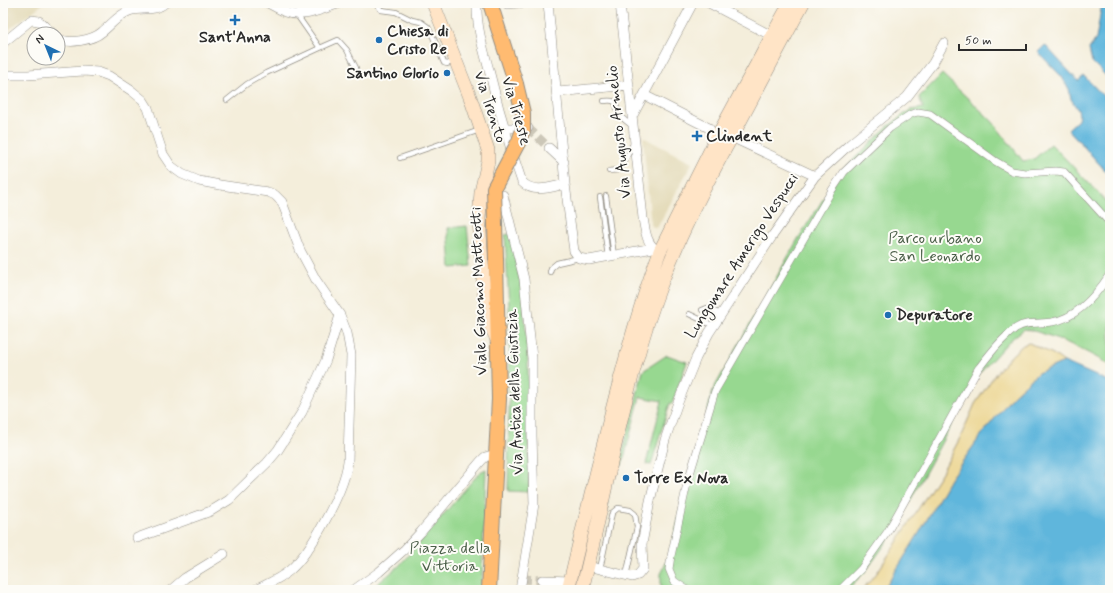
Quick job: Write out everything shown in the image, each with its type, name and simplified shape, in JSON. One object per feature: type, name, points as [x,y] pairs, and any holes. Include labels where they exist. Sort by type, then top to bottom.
[{"type":"main road","name":"Via Trento","points":[[433,3],[457,60],[488,150],[491,166],[482,182],[479,202],[479,218],[485,304],[489,322],[499,343]]},
{"type":"main road","name":"Viale Giacomo Matteotti","points":[[489,590],[499,399],[499,343],[494,188],[519,141],[523,130],[523,113],[516,84],[490,3]]},
{"type":"main road","points":[[569,585],[604,439],[636,318],[657,249],[772,36],[793,7],[803,3]]},
{"type":"main road","points":[[582,590],[594,568],[619,430],[639,351],[665,273],[679,239],[703,190],[772,62],[793,7]]},
{"type":"main road","points":[[772,36],[776,39],[777,45],[772,62]]},
{"type":"main road","points":[[730,113],[727,127],[728,134],[731,137]]},
{"type":"main road","points":[[657,249],[665,251],[671,248],[679,239]]},
{"type":"main road","points":[[657,249],[663,254],[666,260],[665,273]]},
{"type":"main road","points":[[483,276],[486,281],[497,283]]},
{"type":"street","points":[[66,41],[71,42],[97,36],[128,11],[137,9],[155,9],[165,3]]},
{"type":"street","points":[[268,3],[286,12],[300,15],[340,3]]},
{"type":"street","name":"Via Trieste","points":[[477,3],[477,13],[483,50],[504,128],[522,182],[527,187],[535,189],[565,184]]},
{"type":"street","points":[[507,5],[531,3]]},
{"type":"street","points":[[548,3],[558,92],[565,184],[574,251],[578,258],[588,260],[657,249]]},
{"type":"street","name":"Via Augusto Armelio","points":[[620,3],[643,218],[647,239],[657,249]]},
{"type":"street","points":[[632,117],[693,3]]},
{"type":"street","points":[[709,3],[772,36]]},
{"type":"street","points":[[3,43],[31,20],[39,22],[44,26]]},
{"type":"street","name":"Lungomare Amerigo Vespucci","points":[[626,576],[635,577],[643,570],[642,544],[644,530],[665,440],[676,404],[696,358],[721,314],[777,229],[815,176],[850,144],[907,97],[933,64],[944,43]]},
{"type":"street","points":[[3,75],[91,72],[109,76],[132,91],[143,100],[148,108],[159,147],[163,154],[172,166],[182,174],[199,181],[268,192],[279,197],[300,250],[316,280],[340,315],[347,333],[351,355],[348,460],[345,475],[330,510],[315,538],[298,563],[283,576],[255,590]]},
{"type":"street","points":[[558,92],[629,85]]},
{"type":"street","points":[[644,95],[709,128],[712,133],[710,152]]},
{"type":"street","points":[[687,590],[674,581],[669,569],[687,484],[715,391],[832,190],[844,172],[890,128],[910,114],[918,112],[930,114],[1012,171],[1064,172],[1110,223]]},
{"type":"street","points":[[504,128],[528,128]]},
{"type":"street","points":[[731,137],[815,176]]},
{"type":"street","points":[[549,148],[564,162]]},
{"type":"street","name":"Via Antica della Giustizia","points":[[503,195],[524,279],[532,358],[532,417],[537,504],[520,590]]},
{"type":"street","points":[[840,590],[861,568],[888,531],[978,369],[992,352],[1016,328],[1026,324],[1053,322],[1078,310],[1092,297],[1110,274]]},
{"type":"street","points":[[137,538],[211,511],[229,500],[267,464],[278,450],[308,399],[326,360],[340,315]]},
{"type":"street","points":[[354,590],[379,572],[405,549],[481,461],[485,457],[496,454]]},
{"type":"street","points":[[171,590],[184,578],[224,554]]},
{"type":"street","points":[[594,568],[626,576]]},
{"type":"street","points":[[542,580],[569,585]]},
{"type":"lane","points":[[376,3],[381,10],[397,12],[412,20],[421,22],[428,27],[444,63],[447,64],[457,60]]},
{"type":"lane","points":[[296,14],[320,48]]},
{"type":"lane","points":[[227,100],[247,84],[266,73],[338,40],[347,50],[356,68]]},
{"type":"lane","points":[[604,101],[613,100],[621,117],[633,127]]},
{"type":"lane","points":[[400,158],[482,129]]},
{"type":"lane","points":[[609,171],[620,169],[623,166],[628,152],[635,141]]},
{"type":"lane","points":[[606,196],[611,256]]},
{"type":"lane","points":[[600,197],[611,256]]},
{"type":"lane","points":[[550,272],[551,268],[557,263],[578,258]]},
{"type":"lane","points":[[702,310],[707,308],[721,314]]},
{"type":"lane","points":[[689,314],[714,326]]},
{"type":"lane","points":[[594,568],[612,513],[618,508],[630,510],[635,514],[637,527],[626,576]]},
{"type":"shaded area","points":[[3,3],[44,3],[3,34]]},
{"type":"shaded area","points":[[643,137],[692,163],[658,226],[655,228],[651,225]]},
{"type":"green space","name":"Parco urbano San Leonardo","points":[[942,74],[992,121],[1023,161],[1034,159],[1051,144],[1110,205],[1110,365],[1068,343],[1035,331],[1024,329],[1008,342],[978,375],[891,536],[865,572],[847,590],[664,590],[661,586],[661,574],[669,556],[713,390],[798,239],[844,169],[887,127],[910,110],[923,108],[919,97]]},
{"type":"green space","points":[[467,226],[471,266],[451,268],[448,228]]},
{"type":"green space","points":[[510,234],[523,294],[528,361],[529,492],[508,491],[510,324],[505,235]]},
{"type":"green space","points":[[667,355],[687,362],[672,404],[670,403],[651,465],[646,464],[662,401],[640,397],[622,465],[619,465],[643,371]]},
{"type":"green space","name":"Piazza della Vittoria","points":[[486,469],[482,576],[480,590],[370,590],[399,566],[480,472]]},
{"type":"sand","points":[[1029,343],[1053,354],[1064,362],[1038,373],[1012,397],[982,434],[950,479],[884,590],[862,590],[877,573],[942,472],[960,438],[975,404],[996,373],[1023,345]]},
{"type":"water","points":[[1102,3],[1110,3],[1110,80],[1092,62],[1089,49],[1096,39]]},
{"type":"water","points":[[1045,45],[1078,81],[1084,76],[1110,103],[1110,176],[1068,129],[1078,120],[1078,110],[1071,99],[1069,89],[1062,77],[1038,52]]},
{"type":"water","points":[[1064,362],[1110,382],[1110,590],[884,590],[950,479],[982,434],[1012,397],[1038,373]]},
{"type":"tunnel","points":[[528,128],[549,148]]},
{"type":"tunnel","points":[[522,579],[542,580]]},
{"type":"place","name":"Sant'Anna","points":[[235,20]]},
{"type":"place","name":"Chiesa di Cristo Re","points":[[379,40]]},
{"type":"place","name":"Santino Glorio","points":[[447,73]]},
{"type":"place","name":"Clindent","points":[[697,136]]},
{"type":"place","name":"Depuratore","points":[[888,315]]},
{"type":"place","name":"Torre Ex Nova","points":[[626,478]]}]
